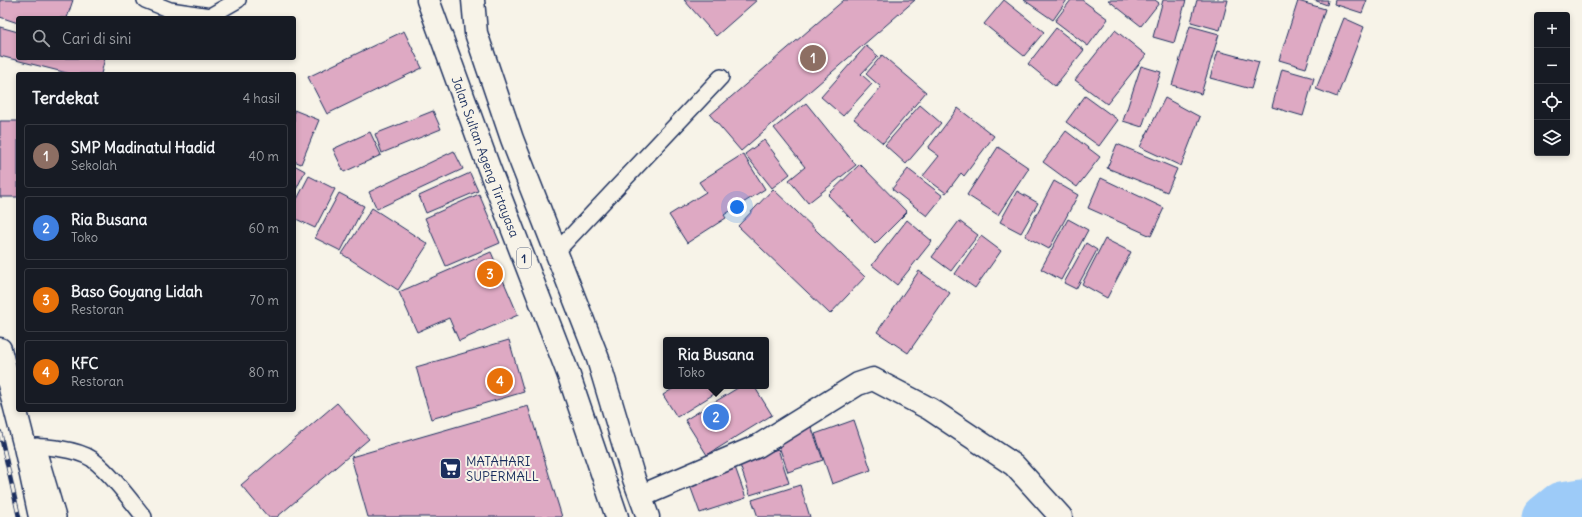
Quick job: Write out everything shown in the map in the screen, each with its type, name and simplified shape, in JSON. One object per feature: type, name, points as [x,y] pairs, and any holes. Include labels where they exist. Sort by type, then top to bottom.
[{"type":"main road","name":"Jalan Sultan Ageng Tirtayasa","points":[[428,0],[489,168],[568,373],[617,517]]},
{"type":"main road","points":[[473,0],[476,32],[512,139],[598,359],[634,479],[648,517]]},
{"type":"main road","points":[[0,349],[16,399]]},
{"type":"main road","points":[[641,496],[758,446],[858,384],[872,379],[930,409],[1014,465],[1060,517]]},
{"type":"main road","points":[[20,412],[31,446],[40,517]]},
{"type":"lane","points":[[145,0],[170,10],[210,16],[238,0]]},
{"type":"lane","points":[[556,252],[721,76]]},
{"type":"lane","points":[[58,517],[31,446],[69,451],[90,458],[115,481],[144,517]]},
{"type":"building","points":[[0,0],[73,0],[68,16],[16,16],[16,22],[0,17]]},
{"type":"building","points":[[684,0],[757,0],[716,36]]},
{"type":"building","points":[[844,0],[915,0],[741,151],[710,115]]},
{"type":"building","points":[[1004,0],[1044,32],[1024,56],[984,24]]},
{"type":"building","points":[[1024,0],[1067,0],[1053,20]]},
{"type":"building","points":[[1071,0],[1082,0],[1108,19],[1088,46],[1055,21]]},
{"type":"building","points":[[1108,0],[1155,0],[1159,3],[1141,26]]},
{"type":"building","points":[[1163,0],[1186,0],[1174,43],[1153,37]]},
{"type":"building","points":[[1197,0],[1228,0],[1220,30],[1191,22]]},
{"type":"building","points":[[1314,0],[1328,0],[1327,5]]},
{"type":"building","points":[[1335,0],[1367,0],[1362,13],[1334,4]]},
{"type":"building","points":[[1298,1],[1325,9],[1306,68],[1279,60]]},
{"type":"building","points":[[1344,18],[1364,27],[1337,97],[1316,89]]},
{"type":"building","points":[[1190,26],[1219,34],[1201,94],[1172,85]]},
{"type":"building","points":[[0,27],[16,31],[16,60],[104,60],[102,72],[63,72],[0,56]]},
{"type":"building","points":[[1056,28],[1084,50],[1055,86],[1028,64]]},
{"type":"building","points":[[1115,30],[1146,55],[1107,104],[1075,80]]},
{"type":"building","points":[[404,31],[422,68],[327,114],[308,77]]},
{"type":"building","points":[[866,46],[878,56],[861,74],[872,84],[843,116],[821,97]]},
{"type":"building","points":[[1218,51],[1259,62],[1251,89],[1210,78]]},
{"type":"building","points":[[882,55],[926,92],[883,143],[854,119],[881,87],[866,74]]},
{"type":"building","points":[[1141,66],[1161,72],[1142,127],[1123,121]]},
{"type":"building","points":[[1282,69],[1314,78],[1303,116],[1272,107]]},
{"type":"building","points":[[1085,96],[1118,120],[1099,146],[1066,122]]},
{"type":"building","points":[[1165,98],[1200,117],[1181,166],[1140,147]]},
{"type":"building","points":[[806,103],[856,165],[808,203],[789,180],[805,167],[774,128]]},
{"type":"building","points":[[920,105],[941,123],[906,164],[885,145]]},
{"type":"building","points":[[958,108],[994,136],[964,176],[961,173],[946,193],[923,176],[939,156],[928,148]]},
{"type":"building","points":[[296,111],[319,120],[301,164],[296,162]]},
{"type":"building","points":[[433,111],[441,129],[382,153],[375,134]]},
{"type":"building","points":[[0,121],[16,121],[16,197],[0,197]]},
{"type":"building","points":[[1066,131],[1100,157],[1077,187],[1043,162]]},
{"type":"building","points":[[370,132],[381,155],[344,172],[333,149]]},
{"type":"building","points":[[764,140],[790,174],[772,188],[745,154]]},
{"type":"building","points":[[1117,144],[1177,169],[1167,192],[1107,168]]},
{"type":"building","points":[[998,147],[1029,168],[998,215],[967,195]]},
{"type":"building","points":[[454,151],[463,169],[377,209],[369,192]]},
{"type":"building","points":[[743,154],[765,189],[724,215],[726,218],[687,243],[669,215],[706,192],[699,182]]},
{"type":"building","points":[[860,164],[907,212],[875,244],[828,195]]},
{"type":"building","points":[[296,166],[305,171],[296,190]]},
{"type":"building","points":[[908,169],[943,196],[927,216],[892,189]]},
{"type":"building","points":[[470,173],[478,191],[426,213],[419,196]]},
{"type":"building","points":[[309,176],[335,189],[315,228],[296,219],[296,201]]},
{"type":"building","points":[[1101,178],[1164,208],[1151,236],[1088,208]]},
{"type":"building","points":[[1054,181],[1078,195],[1049,249],[1025,236]]},
{"type":"building","points":[[773,189],[865,277],[830,314],[738,226]]},
{"type":"building","points":[[1017,191],[1038,203],[1021,233],[1000,222]]},
{"type":"building","points":[[339,193],[364,206],[341,251],[315,238]]},
{"type":"building","points":[[479,194],[500,243],[446,266],[425,218]]},
{"type":"building","points":[[372,208],[428,244],[398,290],[342,254]]},
{"type":"building","points":[[1068,219],[1088,230],[1061,280],[1041,269]]},
{"type":"building","points":[[907,220],[932,241],[897,285],[872,265]]},
{"type":"building","points":[[959,221],[978,235],[951,271],[932,257]]},
{"type":"building","points":[[981,236],[1001,251],[975,288],[955,274]]},
{"type":"building","points":[[1105,239],[1131,252],[1107,298],[1082,284]]},
{"type":"building","points":[[1086,243],[1097,250],[1076,289],[1064,283]]},
{"type":"building","points":[[491,252],[518,315],[459,341],[449,318],[417,332],[399,292]]},
{"type":"building","points":[[919,271],[950,293],[908,353],[877,332]]},
{"type":"building","points":[[509,340],[524,392],[431,419],[416,367]]},
{"type":"building","points":[[672,389],[722,389],[677,417],[663,395]]},
{"type":"building","points":[[736,389],[756,389],[772,415],[707,455],[685,420]]},
{"type":"building","points":[[337,403],[369,439],[277,517],[268,517],[241,485]]},
{"type":"building","name":"MATAHARI SUPERMALL","points":[[528,406],[562,517],[368,517],[351,457]]},
{"type":"building","points":[[854,420],[871,470],[832,484],[815,434]]},
{"type":"building","points":[[811,426],[823,460],[788,472],[776,438]]},
{"type":"building","points":[[778,449],[789,483],[750,495],[739,462]]},
{"type":"building","points":[[735,467],[746,498],[700,513],[689,483]]},
{"type":"building","points":[[800,485],[810,517],[758,517],[752,500]]},
{"type":"waterway","points":[[1545,517],[1561,504],[1582,501]]},
{"type":"railway","points":[[0,432],[19,517]]},
{"type":"place","name":"SMP Madinatul Hadid","points":[[813,58]]},
{"type":"place","name":"Baso Goyang Lidah","points":[[490,274]]},
{"type":"place","name":"KFC","points":[[500,381]]},
{"type":"place","name":"Ria Busana","points":[[716,417]]},
{"type":"place","name":"MATAHARI SUPERMALL","points":[[450,468]]}]
